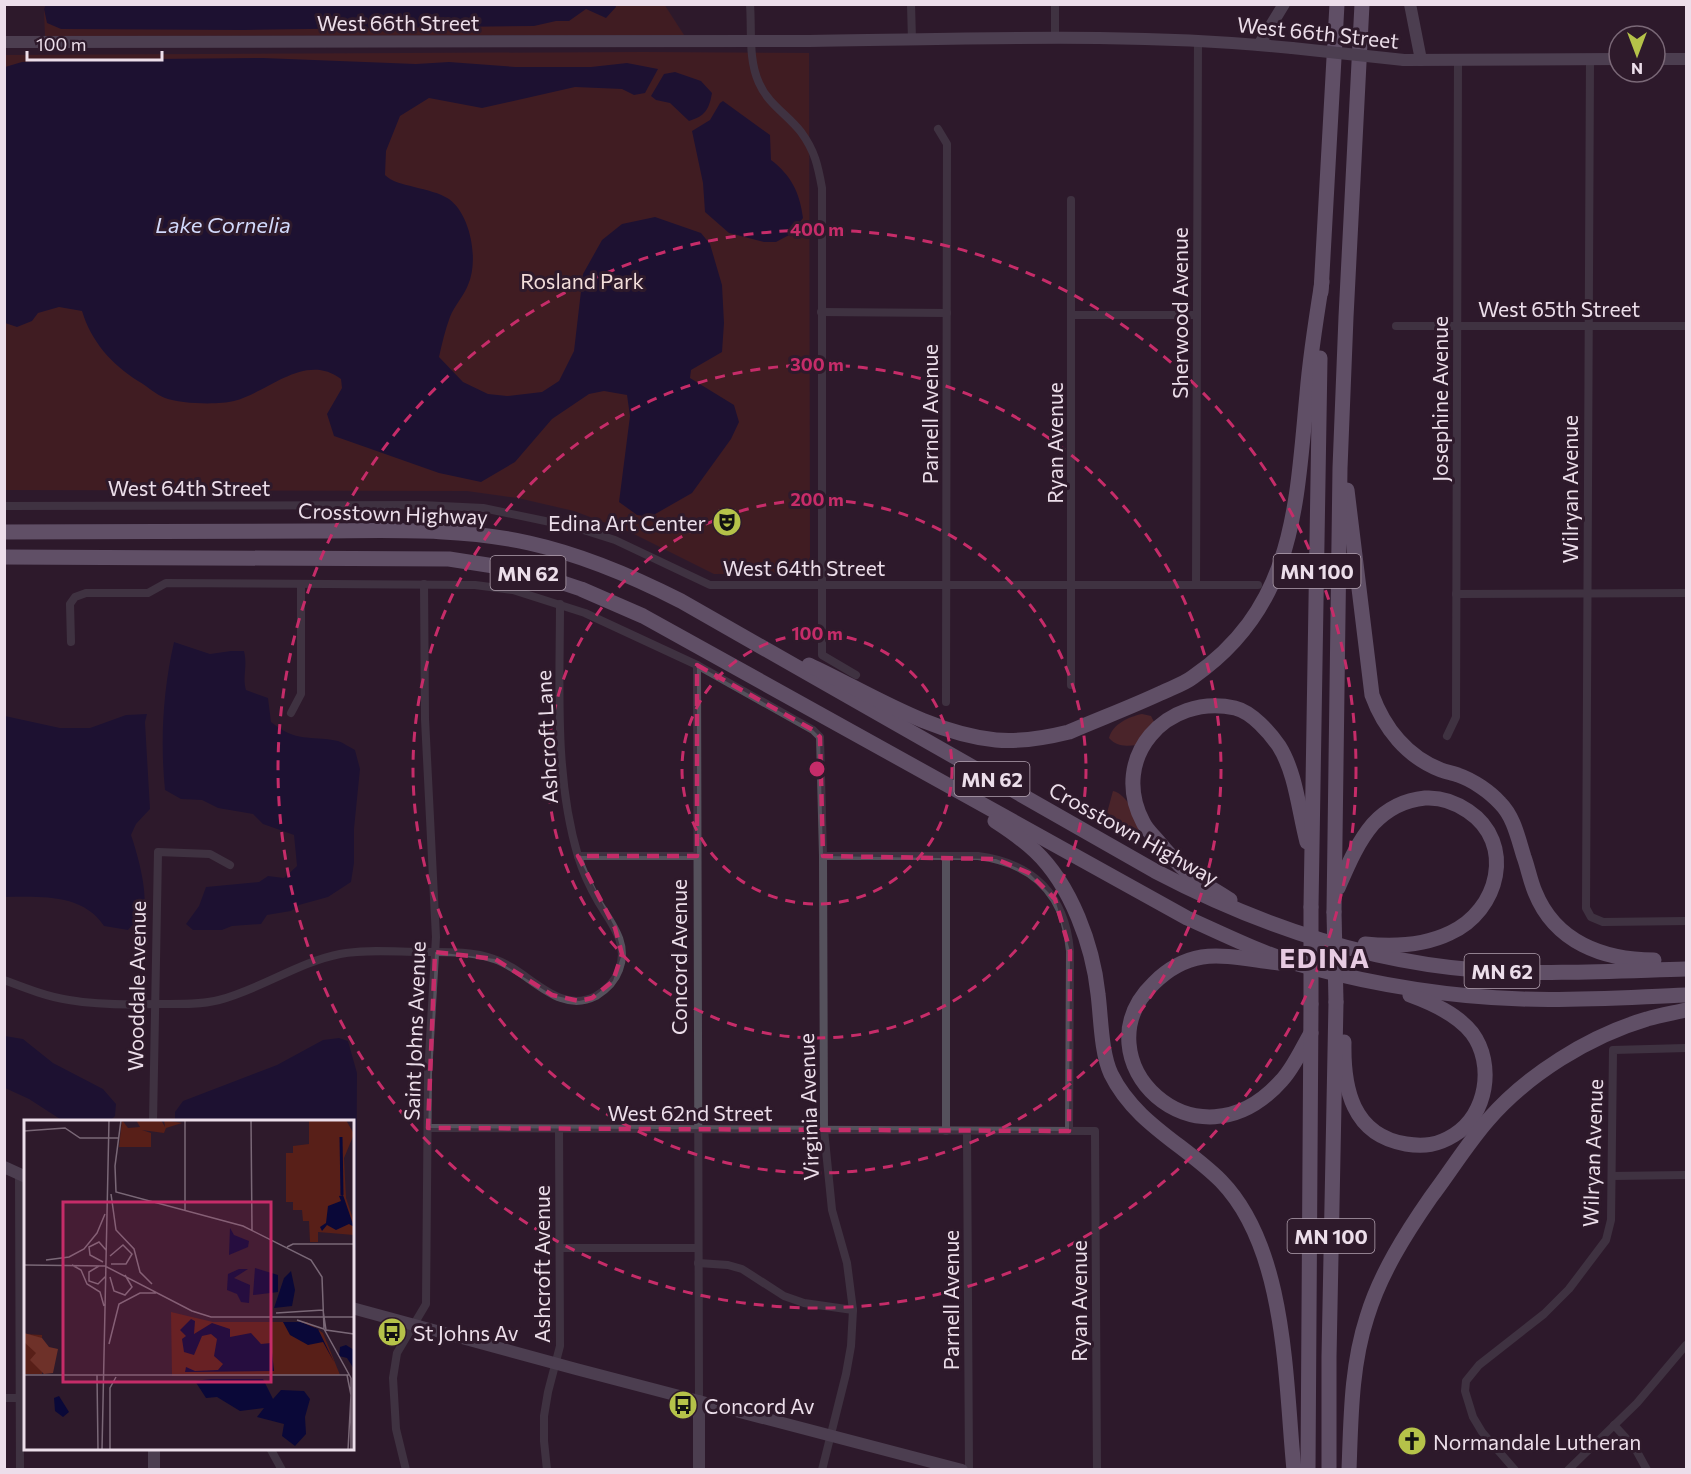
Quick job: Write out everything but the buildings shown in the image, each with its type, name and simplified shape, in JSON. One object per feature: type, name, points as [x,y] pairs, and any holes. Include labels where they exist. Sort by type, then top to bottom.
[{"type":"highway","name":"MN 100","points":[[1308,1470],[1311,907],[1322,282],[1337,4]]},
{"type":"highway","name":"MN 100","points":[[1329,1470],[1336,1002],[1335,893],[1340,468],[1362,4]]},
{"type":"highway","points":[[718,623],[926,722],[968,735],[999,740],[1039,738],[1069,732],[1193,677],[1228,649],[1242,634],[1260,609],[1277,574],[1289,533],[1299,483],[1311,356],[1322,282]]},
{"type":"highway","points":[[1340,468],[1348,494],[1372,695],[1376,707],[1396,738],[1422,761],[1460,776],[1501,803],[1513,823],[1535,893],[1550,918],[1575,941],[1589,949],[1617,958],[1686,962]]},
{"type":"highway","name":"Crosstown Highway","points":[[4,530],[34,532],[409,531],[450,532],[528,542],[605,565],[643,581],[1155,871],[1212,900],[1271,925],[1401,960],[1475,970],[1579,973],[1686,969]]},
{"type":"highway","name":"MN 62","points":[[4,558],[449,560],[529,573],[582,589],[643,616],[1187,918],[1230,938],[1303,966],[1431,992],[1523,999],[1686,995]]},
{"type":"highway","points":[[1271,925],[1188,873],[1144,825],[1132,792],[1134,768],[1144,744],[1157,726],[1172,716],[1192,708],[1216,706],[1237,708],[1253,718],[1280,747],[1293,778],[1313,859]]},
{"type":"highway","points":[[1321,940],[1406,946],[1451,933],[1466,923],[1487,899],[1494,885],[1498,867],[1496,853],[1484,826],[1476,816],[1465,809],[1434,797],[1407,801],[1383,814],[1366,833],[1335,893]]},
{"type":"highway","points":[[971,799],[990,817],[1036,852],[1070,902],[1092,957],[1107,1066],[1118,1087],[1142,1117],[1199,1160],[1222,1182],[1235,1196],[1251,1223],[1265,1257],[1279,1320],[1294,1470]]},
{"type":"highway","points":[[1303,966],[1205,956],[1181,964],[1162,976],[1145,993],[1134,1013],[1130,1029],[1130,1046],[1135,1068],[1155,1096],[1182,1113],[1208,1117],[1235,1112],[1264,1097],[1284,1078],[1311,1033]]},
{"type":"highway","points":[[1336,1002],[1344,1038],[1348,1093],[1358,1116],[1368,1127],[1386,1139],[1412,1145],[1433,1145],[1456,1134],[1478,1108],[1483,1092],[1483,1058],[1472,1034],[1439,1008],[1406,993],[1364,980]]},
{"type":"highway","points":[[1349,1470],[1355,1367],[1367,1314],[1386,1271],[1415,1220],[1453,1166],[1488,1120],[1524,1086],[1573,1050],[1596,1038],[1639,1022],[1686,1010]]},
{"type":"street","points":[[750,4],[752,57],[759,84],[774,106],[801,131],[817,158],[822,188],[822,655],[856,675]]},
{"type":"street","points":[[911,4],[912,40]]},
{"type":"street","points":[[1055,4],[1055,39]]},
{"type":"street","points":[[1259,45],[1284,4]]},
{"type":"street","points":[[1410,4],[1422,60]]},
{"type":"street","name":"West 66th Street","points":[[4,42],[1198,40],[1404,60],[1607,59]]},
{"type":"street","name":"Sherwood Avenue","points":[[1196,585],[1198,40]]},
{"type":"street","name":"Wilryan Avenue","points":[[1590,59],[1586,908],[1591,917],[1603,922],[1686,921]]},
{"type":"street","points":[[1667,59],[1686,59]]},
{"type":"street","name":"Josephine Avenue","points":[[1447,736],[1456,717],[1458,60]]},
{"type":"street","name":"Parnell Avenue","points":[[938,129],[947,144],[946,702]]},
{"type":"street","name":"Ryan Avenue","points":[[1071,200],[1071,685]]},
{"type":"street","points":[[821,312],[947,313]]},
{"type":"street","points":[[1072,315],[1197,315]]},
{"type":"street","name":"West 65th Street","points":[[1396,327],[1686,326]]},
{"type":"street","name":"West 64th Street","points":[[4,506],[421,505],[483,508],[545,520],[615,540],[710,585],[1258,585]]},
{"type":"street","points":[[71,642],[70,604],[75,597],[86,593],[148,593],[166,583],[476,585],[513,590],[585,613],[697,665]]},
{"type":"street","name":"Saint Johns Avenue","points":[[406,1470],[396,1429],[393,1378],[398,1353],[426,1304],[430,1025],[435,952],[435,898],[425,719],[424,584]]},
{"type":"street","points":[[291,713],[301,694],[301,585]]},
{"type":"street","points":[[1456,594],[1686,593]]},
{"type":"street","name":"Ashcroft Lane","points":[[4,980],[66,1000],[117,1005],[196,1003],[233,996],[342,953],[435,952],[477,954],[495,959],[526,975],[552,995],[565,1000],[579,1001],[592,998],[604,991],[620,968],[621,941],[589,884],[578,856],[567,809],[562,771],[560,604]]},
{"type":"street","name":"Virginia Avenue","points":[[697,665],[813,730],[820,737],[824,1130],[832,1209],[847,1263],[853,1310],[851,1346],[822,1470]]},
{"type":"street","name":"Concord Avenue","points":[[697,665],[698,1263]]},
{"type":"street","name":"Wooddale Avenue","points":[[153,1120],[158,852],[210,854],[230,865]]},
{"type":"street","points":[[578,856],[697,856]]},
{"type":"street","points":[[823,856],[996,858],[1029,873],[1043,885],[1055,899],[1069,933],[1069,1131]]},
{"type":"street","points":[[946,856],[946,1131]]},
{"type":"street","name":"Wilryan Avenue","points":[[1515,1470],[1473,1417],[1465,1391],[1466,1381],[1479,1365],[1557,1303],[1606,1240],[1611,1220],[1613,1050],[1686,1048]]},
{"type":"street","name":"West 62nd Street","points":[[428,1128],[1095,1131]]},
{"type":"street","name":"Ashcroft Avenue","points":[[547,1470],[543,1441],[544,1416],[560,1346],[559,1129]]},
{"type":"street","name":"Parnell Avenue","points":[[967,1131],[969,1470]]},
{"type":"street","name":"Ryan Avenue","points":[[1095,1131],[1097,1470]]},
{"type":"street","points":[[4,1167],[22,1176],[23,1398],[20,1470]]},
{"type":"street","points":[[1612,1176],[1686,1175]]},
{"type":"street","points":[[560,1248],[698,1248]]},
{"type":"street","points":[[699,1470],[698,1263],[728,1265],[742,1269],[784,1296],[804,1303],[853,1310]]},
{"type":"street","points":[[354,1309],[555,1364],[962,1470]]},
{"type":"street","points":[[1568,1470],[1660,1377],[1686,1345]]},
{"type":"street","points":[[4,1398],[23,1398]]},
{"type":"street","points":[[1614,1425],[1635,1448],[1647,1470]]},
{"type":"street","points":[[154,1450],[154,1470]]},
{"type":"street","points":[[271,1450],[282,1470]]},
{"type":"highlighted area","points":[[697,665],[813,730],[820,737],[823,856],[996,859],[1029,873],[1055,899],[1070,951],[1069,1131],[428,1128],[435,952],[495,959],[552,995],[579,1001],[592,998],[613,981],[622,954],[615,928],[578,856],[697,856]]},
{"type":"green space","points":[[46,4],[664,4],[684,35],[45,36],[44,9]]},
{"type":"green space","name":"Rosland Park","points":[[809,53],[810,573],[714,574],[630,532],[574,511],[518,498],[467,491],[5,490],[4,55]]},
{"type":"shaded area","points":[[1142,714],[1151,716],[1154,722],[1137,745],[1125,746],[1109,738],[1122,722]]},
{"type":"shaded area","points":[[1113,791],[1123,797],[1131,807],[1139,832],[1120,830],[1108,825],[1107,813]]},
{"type":"water","points":[[46,4],[615,4],[616,7],[606,18],[586,9],[569,21],[556,21],[534,26],[244,30],[61,29],[47,23],[44,9]]},
{"type":"water","name":"Lake Cornelia","points":[[263,58],[416,64],[449,62],[515,67],[591,67],[627,63],[658,69],[645,93],[634,95],[622,89],[575,87],[482,108],[429,98],[400,116],[386,151],[385,175],[397,182],[442,195],[457,206],[463,216],[471,239],[473,264],[466,289],[450,317],[439,357],[463,382],[488,394],[507,396],[542,392],[559,381],[574,351],[583,274],[602,240],[622,224],[655,217],[701,233],[710,244],[722,285],[724,323],[722,352],[691,370],[690,378],[734,405],[739,422],[731,439],[692,493],[650,517],[637,515],[619,502],[630,416],[627,395],[604,391],[589,394],[552,419],[515,462],[481,482],[439,473],[334,436],[327,414],[342,388],[341,379],[328,372],[314,370],[287,376],[234,401],[180,402],[158,395],[119,367],[97,342],[82,311],[59,307],[38,313],[32,321],[17,327],[5,323],[5,67],[22,62],[51,60]]},
{"type":"water","points":[[675,72],[701,81],[712,93],[705,112],[699,117],[689,121],[670,103],[656,100],[651,96],[664,74]]},
{"type":"water","points":[[723,101],[770,135],[771,160],[789,178],[800,200],[803,218],[791,234],[776,242],[764,242],[729,233],[705,212],[703,183],[692,131],[710,120]]},
{"type":"water","points":[[174,642],[210,654],[244,651],[246,690],[268,698],[271,722],[296,736],[338,741],[355,750],[360,769],[351,882],[328,897],[299,905],[291,911],[267,915],[261,924],[232,926],[222,930],[193,930],[186,924],[199,906],[206,887],[259,882],[268,876],[284,878],[297,866],[294,835],[263,824],[253,814],[218,808],[202,800],[181,799],[165,790],[164,716],[167,678]]},
{"type":"water","points":[[147,714],[145,722],[150,809],[136,824],[131,835],[139,862],[144,894],[143,911],[138,919],[128,930],[104,926],[95,915],[72,902],[45,897],[5,897],[5,716],[60,728],[90,728],[126,715]]},
{"type":"water","points":[[5,1036],[23,1039],[53,1063],[103,1089],[116,1104],[115,1116],[111,1120],[61,1120],[29,1099],[5,1088]]},
{"type":"water","points":[[339,1038],[348,1041],[357,1073],[356,1250],[354,1251],[354,1120],[175,1120],[175,1112],[183,1101],[277,1065],[323,1040]]},
{"type":"place","name":"Edina Art Center","points":[[727,522]]},
{"type":"place","name":"St Johns Av","points":[[392,1332]]},
{"type":"place","name":"Concord Av","points":[[683,1405]]},
{"type":"place","name":"Normandale Lutheran","points":[[1412,1441]]},
{"type":"district","name":"EDINA","points":[[1325,957]]}]
